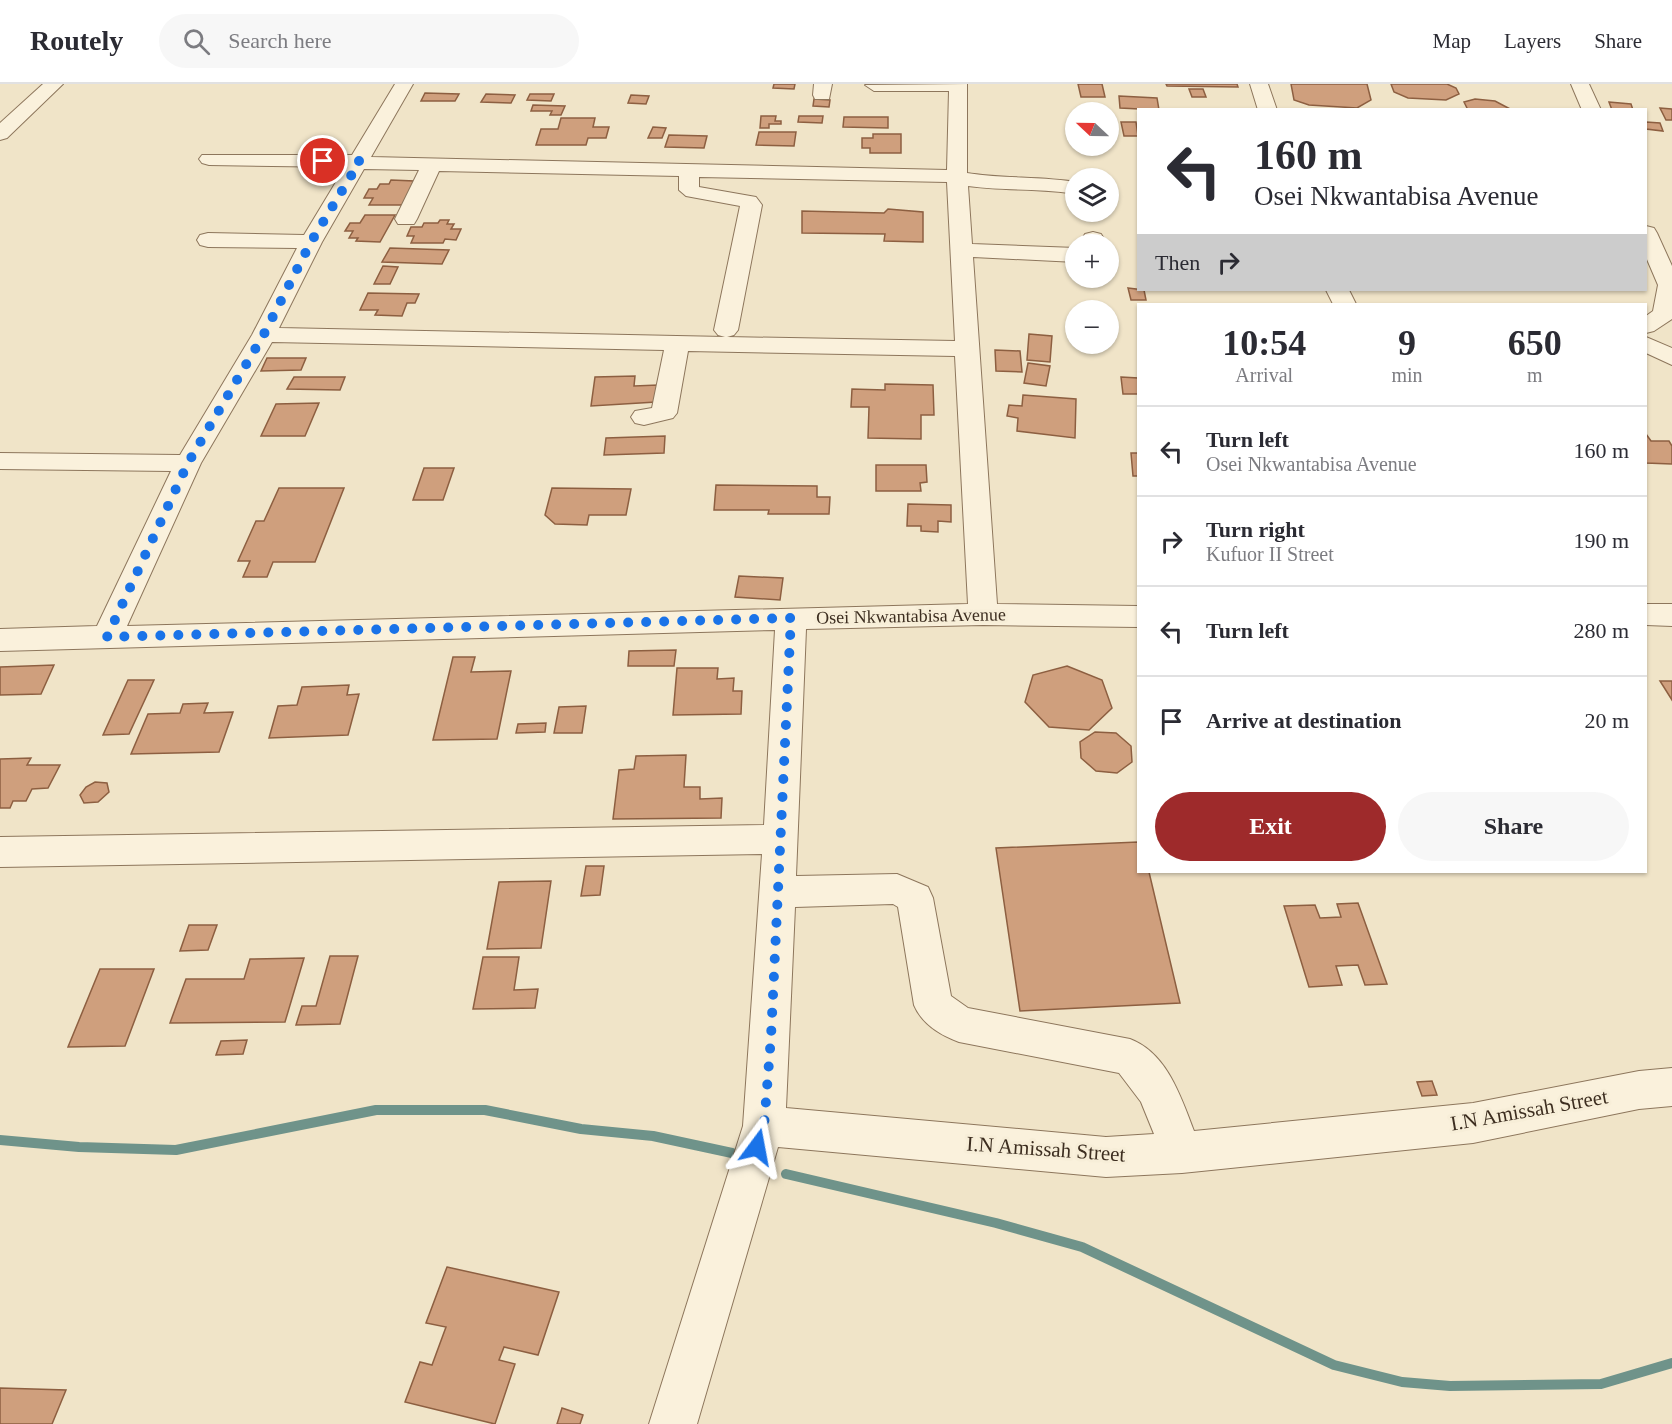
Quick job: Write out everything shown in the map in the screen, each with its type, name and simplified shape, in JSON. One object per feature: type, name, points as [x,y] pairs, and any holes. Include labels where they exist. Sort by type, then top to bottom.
[{"type":"street","points":[[0,134],[54,84]]},
{"type":"street","points":[[107,637],[188,463],[264,334],[311,242],[404,84]]},
{"type":"street","points":[[1259,84],[1267,108]]},
{"type":"street","points":[[1580,84],[1591,108]]},
{"type":"street","points":[[874,85],[958,85],[957,177],[983,614]]},
{"type":"street","points":[[209,159],[957,177],[1003,185],[1045,183],[1065,186]]},
{"type":"street","points":[[406,219],[432,165]]},
{"type":"street","points":[[689,171],[689,190],[749,201],[751,205],[736,270],[726,330]]},
{"type":"street","points":[[1647,238],[1669,285],[1664,314],[1647,325]]},
{"type":"street","points":[[208,240],[311,242]]},
{"type":"street","points":[[962,250],[1065,255]]},
{"type":"street","points":[[264,334],[969,349]]},
{"type":"street","points":[[644,417],[664,413],[677,343]]},
{"type":"street","points":[[1647,346],[1672,358]]},
{"type":"street","points":[[0,461],[188,463]]},
{"type":"street","name":"Osei Nkwantabisa Avenue","points":[[0,640],[983,614],[1137,617]]},
{"type":"street","points":[[1647,615],[1672,615]]},
{"type":"street","points":[[673,1424],[764,1126],[771,1037],[776,892],[781,839],[791,618]]},
{"type":"street","points":[[0,852],[781,839]]},
{"type":"street","points":[[776,892],[897,889],[906,892],[915,898],[933,1005],[959,1024],[1130,1057],[1139,1064],[1154,1086],[1182,1153]]},
{"type":"street","name":"I.N Amissah Street","points":[[764,1126],[1106,1157],[1182,1153],[1473,1123],[1639,1090],[1672,1087]]},
{"type":"building","points":[[774,84],[795,84],[794,89],[773,88]]},
{"type":"building","points":[[1078,84],[1102,84],[1105,97],[1081,97]]},
{"type":"building","points":[[1166,84],[1237,84],[1238,87],[1167,86]]},
{"type":"building","points":[[1291,84],[1367,84],[1371,100],[1357,108],[1309,105],[1294,100]]},
{"type":"building","points":[[1391,84],[1447,84],[1456,88],[1459,94],[1446,100],[1408,98],[1394,92]]},
{"type":"building","points":[[1189,89],[1203,89],[1206,97],[1192,97]]},
{"type":"building","points":[[425,93],[459,94],[455,101],[421,101]]},
{"type":"building","points":[[486,94],[515,95],[511,103],[481,102]]},
{"type":"building","points":[[530,94],[554,94],[551,101],[527,100]]},
{"type":"building","points":[[631,95],[649,96],[646,104],[628,103]]},
{"type":"building","points":[[1119,96],[1157,98],[1159,108],[1137,109],[1120,108]]},
{"type":"building","points":[[814,99],[830,100],[829,107],[813,106]]},
{"type":"building","points":[[1475,99],[1495,101],[1508,108],[1467,108],[1464,102]]},
{"type":"building","points":[[1609,102],[1631,104],[1632,108],[1611,108]]},
{"type":"building","points":[[533,105],[565,106],[561,115],[550,115],[552,111],[531,111]]},
{"type":"building","points":[[1660,108],[1672,109],[1672,120],[1666,120]]},
{"type":"building","points":[[761,116],[776,116],[775,121],[781,121],[781,124],[769,124],[769,128],[760,128]]},
{"type":"building","points":[[799,116],[823,116],[822,123],[798,122]]},
{"type":"building","points":[[844,117],[888,117],[888,128],[843,127]]},
{"type":"building","points":[[561,118],[595,118],[593,127],[609,127],[606,138],[588,138],[586,145],[536,145],[541,129],[558,129]]},
{"type":"building","points":[[1121,122],[1136,122],[1137,136],[1124,136]]},
{"type":"building","points":[[1647,122],[1660,123],[1663,131],[1647,129]]},
{"type":"building","points":[[653,127],[666,128],[662,138],[648,138]]},
{"type":"building","points":[[759,132],[796,132],[794,146],[756,145]]},
{"type":"building","points":[[873,134],[901,134],[901,153],[870,153],[870,148],[862,148],[862,138],[873,138]]},
{"type":"building","points":[[669,135],[707,136],[704,148],[665,147]]},
{"type":"building","points":[[391,180],[414,181],[402,205],[369,205],[373,198],[364,198],[369,189],[377,189],[380,184],[389,184]]},
{"type":"building","points":[[888,209],[923,212],[923,242],[884,241],[885,234],[802,233],[802,211],[884,213]]},
{"type":"building","points":[[365,215],[395,215],[380,242],[356,241],[358,238],[349,238],[353,231],[345,231],[350,223],[360,223]]},
{"type":"building","points":[[440,220],[449,220],[447,224],[454,224],[451,229],[461,229],[456,240],[445,239],[443,243],[411,243],[414,236],[407,236],[411,227],[422,227],[424,223],[438,223]]},
{"type":"building","points":[[390,248],[449,250],[442,264],[382,262]]},
{"type":"building","points":[[383,266],[398,267],[390,284],[374,284]]},
{"type":"building","points":[[1128,288],[1144,291],[1146,300],[1131,300]]},
{"type":"building","points":[[368,293],[419,294],[415,303],[407,303],[402,316],[375,315],[378,310],[360,310]]},
{"type":"building","points":[[1029,334],[1052,336],[1050,362],[1027,360]]},
{"type":"building","points":[[995,350],[1020,351],[1022,372],[996,371]]},
{"type":"building","points":[[267,358],[306,358],[301,370],[261,371]]},
{"type":"building","points":[[1028,363],[1050,366],[1046,386],[1024,383]]},
{"type":"building","points":[[635,376],[634,386],[658,385],[656,402],[591,406],[595,377]]},
{"type":"building","points":[[294,377],[345,377],[340,390],[287,389]]},
{"type":"building","points":[[1121,377],[1137,378],[1137,394],[1123,394]]},
{"type":"building","points":[[885,384],[933,385],[934,415],[921,415],[921,439],[868,438],[869,407],[851,407],[852,389],[885,390]]},
{"type":"building","points":[[1023,395],[1076,399],[1075,438],[1017,431],[1018,418],[1007,416],[1009,405],[1022,406]]},
{"type":"building","points":[[319,403],[305,436],[261,436],[276,404]]},
{"type":"building","points":[[1647,435],[1651,441],[1669,441],[1672,446],[1672,464],[1647,463]]},
{"type":"building","points":[[665,436],[664,453],[604,455],[606,438]]},
{"type":"building","points":[[1131,453],[1137,453],[1137,476],[1133,476]]},
{"type":"building","points":[[876,465],[926,465],[927,482],[920,483],[921,491],[876,491]]},
{"type":"building","points":[[424,468],[454,468],[443,500],[413,500]]},
{"type":"building","points":[[716,485],[817,486],[817,497],[830,497],[829,514],[768,514],[769,510],[714,510]]},
{"type":"building","points":[[279,488],[344,488],[315,562],[273,562],[267,577],[243,577],[250,561],[238,561],[256,521],[264,521]]},
{"type":"building","points":[[552,488],[631,489],[626,515],[589,515],[587,525],[555,524],[545,515]]},
{"type":"building","points":[[908,504],[951,505],[951,522],[938,521],[938,532],[921,531],[921,526],[907,526]]},
{"type":"building","points":[[739,576],[783,578],[780,600],[735,597]]},
{"type":"building","points":[[676,650],[674,666],[628,666],[629,651]]},
{"type":"building","points":[[453,657],[475,657],[471,672],[511,671],[497,739],[433,740]]},
{"type":"building","points":[[54,665],[41,694],[0,695],[0,667]]},
{"type":"building","points":[[1067,666],[1102,680],[1112,708],[1089,730],[1049,727],[1025,702],[1033,675]]},
{"type":"building","points":[[677,668],[718,668],[717,679],[734,678],[733,691],[742,691],[741,714],[673,715]]},
{"type":"building","points":[[128,680],[154,680],[129,734],[103,735]]},
{"type":"building","points":[[1660,681],[1672,681],[1672,700]]},
{"type":"building","points":[[349,685],[347,695],[359,694],[348,735],[269,738],[278,706],[297,705],[302,687]]},
{"type":"building","points":[[208,703],[204,713],[233,712],[219,752],[131,754],[148,714],[180,713],[183,704]]},
{"type":"building","points":[[586,706],[582,733],[554,733],[559,707]]},
{"type":"building","points":[[546,723],[545,732],[516,733],[518,724]]},
{"type":"building","points":[[1095,732],[1116,733],[1131,746],[1132,762],[1117,773],[1096,771],[1081,758],[1080,742]]},
{"type":"building","points":[[686,755],[684,787],[700,787],[700,799],[722,798],[721,818],[613,819],[619,770],[634,769],[636,756]]},
{"type":"building","points":[[31,758],[27,765],[60,765],[48,788],[32,789],[26,801],[13,801],[10,808],[0,808],[0,759]]},
{"type":"building","points":[[95,782],[107,783],[109,792],[98,802],[84,803],[80,795],[86,787]]},
{"type":"building","points":[[1137,842],[1137,873],[1149,873],[1180,1003],[1020,1011],[996,848]]},
{"type":"building","points":[[586,866],[604,866],[600,895],[581,896]]},
{"type":"building","points":[[551,881],[541,948],[487,949],[499,882]]},
{"type":"building","points":[[1358,903],[1387,984],[1365,985],[1358,965],[1336,966],[1342,985],[1309,987],[1284,906],[1315,905],[1320,918],[1341,917],[1337,904]]},
{"type":"building","points":[[189,925],[217,925],[208,950],[180,951]]},
{"type":"building","points":[[330,956],[358,956],[340,1024],[296,1025],[302,1006],[316,1006]]},
{"type":"building","points":[[483,957],[519,957],[514,990],[538,989],[535,1008],[473,1009]]},
{"type":"building","points":[[304,958],[285,1022],[170,1023],[186,979],[244,979],[250,959]]},
{"type":"building","points":[[100,969],[154,969],[125,1046],[68,1047]]},
{"type":"building","points":[[247,1040],[243,1054],[216,1055],[221,1041]]},
{"type":"building","points":[[1432,1081],[1437,1095],[1422,1096],[1417,1082]]},
{"type":"building","points":[[447,1267],[559,1292],[538,1355],[504,1347],[499,1360],[515,1364],[495,1424],[405,1402],[420,1362],[432,1365],[446,1327],[426,1323]]},
{"type":"building","points":[[0,1388],[66,1390],[52,1424],[0,1424]]},
{"type":"building","points":[[562,1408],[583,1415],[580,1424],[557,1424]]},
{"type":"waterway","points":[[0,1140],[79,1147],[176,1150],[376,1110],[485,1110],[581,1129],[653,1136],[732,1153]]},
{"type":"waterway","points":[[786,1174],[996,1223],[1082,1247],[1334,1365],[1402,1382],[1450,1386],[1601,1384],[1672,1363]]},
{"type":"route","points":[[323,161],[360,161],[311,242],[264,334],[188,463],[107,637],[524,628],[791,618],[781,839],[776,892],[771,1037],[764,1126],[757,1147]]}]
